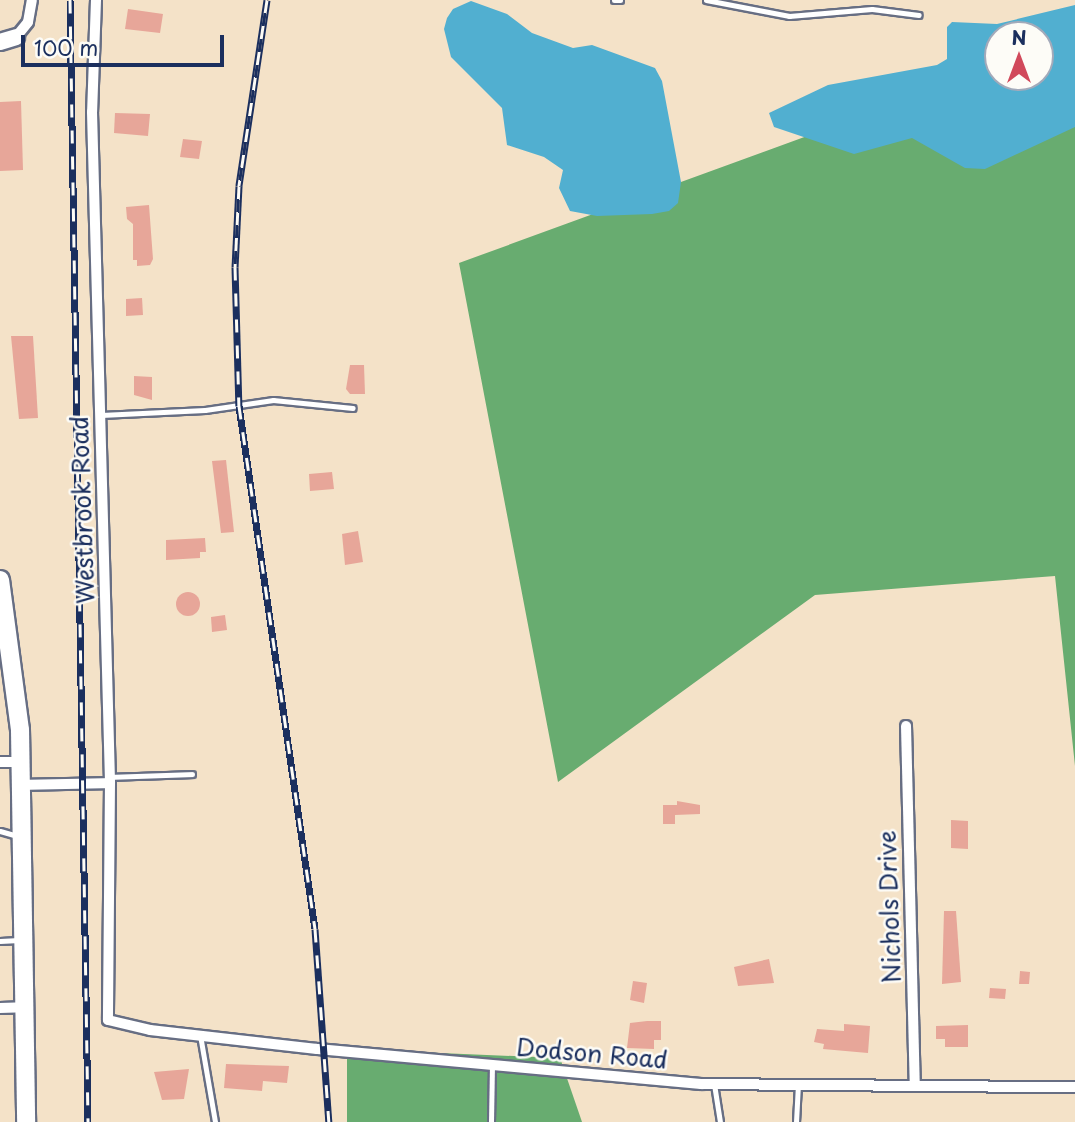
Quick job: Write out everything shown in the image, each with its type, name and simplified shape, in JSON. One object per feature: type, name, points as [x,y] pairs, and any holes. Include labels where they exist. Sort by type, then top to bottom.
[{"type":"main road","points":[[0,580],[21,762],[26,1122]]},
{"type":"street","points":[[8,39],[28,22],[32,0]]},
{"type":"street","name":"Westbrook Road","points":[[96,0],[92,112],[110,780],[108,1020]]},
{"type":"street","name":"Nichols Drive","points":[[906,726],[915,1086]]},
{"type":"street","points":[[0,762],[21,762]]},
{"type":"street","points":[[22,785],[110,780]]},
{"type":"street","points":[[0,1008],[23,1007]]},
{"type":"street","name":"Dodson Road","points":[[108,1020],[200,1035],[492,1065],[714,1084],[1075,1087]]},
{"type":"lane","points":[[614,0],[621,0]]},
{"type":"lane","points":[[706,0],[789,16],[872,9],[919,15]]},
{"type":"lane","points":[[101,415],[205,410],[273,400],[353,408]]},
{"type":"lane","points":[[110,780],[192,774]]},
{"type":"lane","points":[[0,831],[21,836]]},
{"type":"lane","points":[[0,941],[23,940]]},
{"type":"lane","points":[[200,1035],[215,1122]]},
{"type":"lane","points":[[491,1122],[492,1065]]},
{"type":"lane","points":[[714,1084],[720,1122]]},
{"type":"lane","points":[[796,1122],[798,1085]]},
{"type":"green space","points":[[1075,33],[1075,766],[1055,576],[815,595],[558,782],[459,263],[840,124],[984,81],[984,91],[1054,91],[1054,59]]},
{"type":"green space","points":[[347,1049],[560,1058],[582,1122],[347,1122]]},
{"type":"water","points":[[471,1],[507,14],[532,33],[573,48],[592,45],[655,68],[662,81],[681,182],[678,203],[669,211],[652,214],[597,216],[570,211],[559,188],[563,170],[544,157],[507,145],[502,108],[451,57],[444,29],[447,18],[453,9]]},
{"type":"water","points":[[1075,5],[1075,127],[985,169],[965,168],[912,138],[854,154],[774,127],[769,113],[828,85],[937,65],[947,59],[947,27],[952,22],[984,23],[984,91],[1054,91],[1054,21],[1009,21]]},
{"type":"building","points":[[128,9],[163,14],[160,33],[125,29]]},
{"type":"building","points":[[21,101],[23,170],[0,171],[0,102]]},
{"type":"building","points":[[115,113],[150,114],[148,136],[114,133]]},
{"type":"building","points":[[183,139],[202,141],[199,159],[180,157]]},
{"type":"building","points":[[149,205],[153,259],[150,265],[137,266],[137,260],[133,260],[133,224],[127,219],[126,207]]},
{"type":"building","points":[[142,298],[143,315],[126,316],[126,299]]},
{"type":"building","points":[[11,336],[33,336],[38,418],[19,419]]},
{"type":"building","points":[[350,365],[364,365],[365,394],[350,394],[346,389]]},
{"type":"building","points":[[134,376],[152,377],[152,400],[134,395]]},
{"type":"building","points":[[226,460],[234,532],[221,533],[212,461]]},
{"type":"building","points":[[332,472],[334,489],[310,491],[309,474]]},
{"type":"building","points":[[358,531],[363,562],[345,565],[342,534]]},
{"type":"building","points":[[205,538],[206,552],[200,552],[200,558],[166,560],[166,540]]},
{"type":"building","points":[[188,592],[196,596],[200,604],[196,612],[188,616],[180,612],[176,604],[180,596]]},
{"type":"building","points":[[225,615],[227,630],[212,632],[211,617]]},
{"type":"building","points":[[677,801],[700,805],[700,814],[675,815],[675,824],[663,824],[663,805],[677,805]]},
{"type":"building","points":[[951,820],[968,821],[968,849],[951,848]]},
{"type":"building","points":[[944,911],[956,911],[961,982],[942,984]]},
{"type":"building","points":[[769,959],[774,983],[738,986],[734,967]]},
{"type":"building","points":[[1020,971],[1030,972],[1029,984],[1019,984]]},
{"type":"building","points":[[633,981],[647,983],[644,1003],[630,1000]]},
{"type":"building","points":[[990,988],[1006,989],[1005,999],[989,998]]},
{"type":"building","points":[[661,1021],[661,1040],[654,1040],[654,1049],[627,1048],[630,1023]]},
{"type":"building","points":[[844,1024],[870,1026],[868,1053],[823,1049],[824,1044],[814,1042],[817,1029],[844,1031]]},
{"type":"building","points":[[968,1025],[968,1047],[945,1047],[945,1039],[936,1039],[936,1026]]},
{"type":"building","points":[[226,1064],[289,1066],[287,1083],[263,1081],[262,1091],[224,1088]]},
{"type":"building","points":[[189,1069],[184,1099],[162,1100],[154,1072]]},
{"type":"railway","points":[[70,0],[88,1122]]},
{"type":"railway","points":[[267,0],[239,186],[235,267],[239,406],[315,929],[329,1122]]}]
